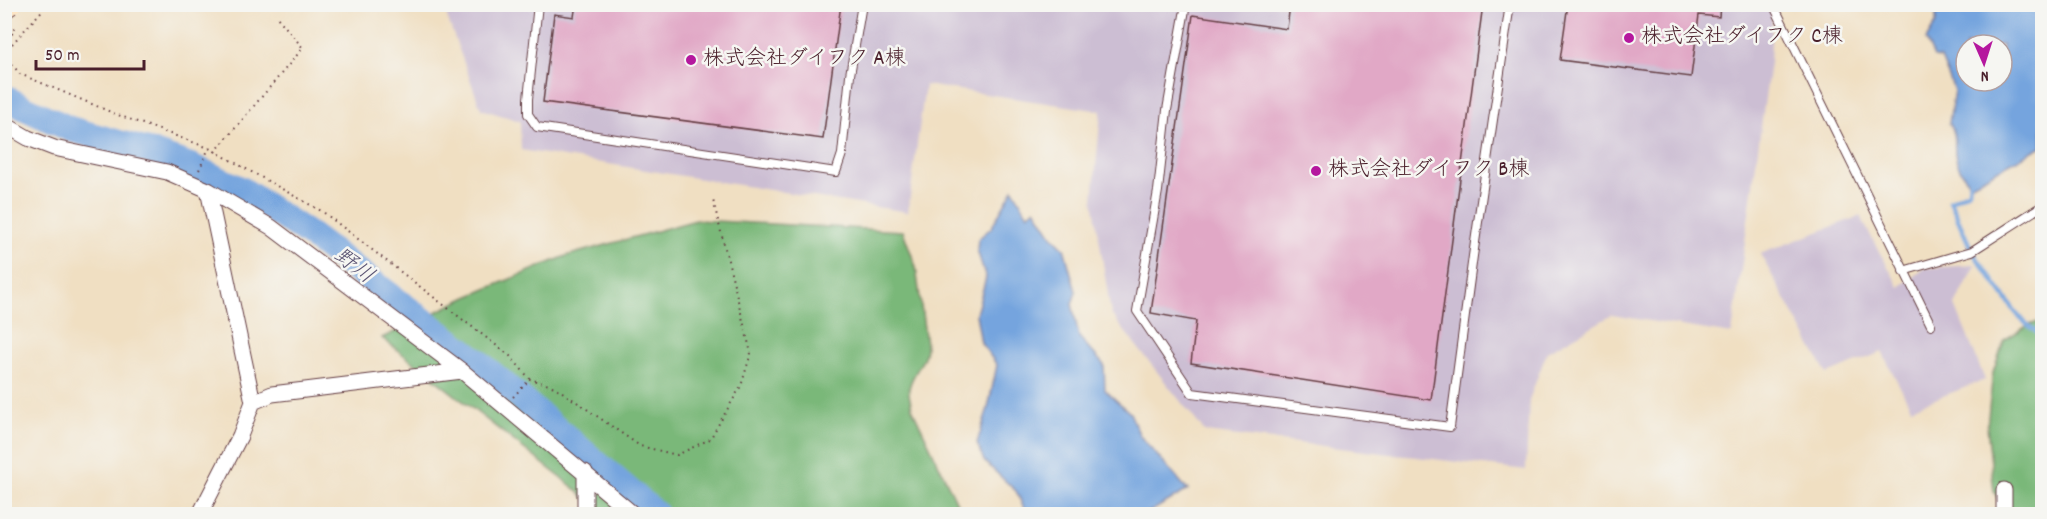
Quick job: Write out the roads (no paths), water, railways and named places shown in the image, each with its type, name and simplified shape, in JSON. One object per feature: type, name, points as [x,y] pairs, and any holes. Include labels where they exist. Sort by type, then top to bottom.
[{"type":"street","points":[[4,124],[28,138],[54,148],[167,172],[208,190],[271,227],[462,371],[633,514]]},
{"type":"street","points":[[200,514],[240,436],[252,402],[208,190]]},
{"type":"street","points":[[252,402],[272,394],[462,371]]},
{"type":"street","points":[[585,472],[585,514]]},
{"type":"street","points":[[2004,490],[2004,514]]},
{"type":"lane","points":[[538,4],[528,99],[528,114],[537,127],[836,172],[842,154],[850,75],[862,4]]},
{"type":"lane","points":[[1186,4],[1167,110],[1158,191],[1137,311],[1192,393],[1450,427],[1510,4]]},
{"type":"lane","points":[[1251,4],[1257,4]]},
{"type":"lane","points":[[1773,4],[1930,325]]},
{"type":"lane","points":[[1903,271],[1972,251],[2043,206]]},
{"type":"water","points":[[2041,4],[2042,7],[2042,146],[1970,185],[1957,162],[1954,132],[1949,123],[1954,90],[1941,58],[1934,57],[1926,40],[1936,23],[1936,11],[1943,11],[1946,5]]},
{"type":"water","points":[[1013,189],[1028,215],[1035,209],[1053,237],[1064,248],[1076,292],[1072,304],[1079,337],[1104,365],[1105,390],[1130,413],[1140,436],[1188,490],[1146,514],[1027,514],[1016,491],[984,461],[977,443],[988,408],[997,365],[981,343],[976,314],[986,278],[977,250],[978,239],[991,228]]},
{"type":"waterway","name":"野川","points":[[4,97],[70,129],[191,166],[243,190],[310,235],[476,360],[656,514]]},
{"type":"waterway","points":[[1970,179],[1969,191],[1950,201],[1972,251],[2020,318],[2042,337]]},
{"type":"place","name":"株式会社ダイフク C棟","points":[[1629,38]]},
{"type":"place","name":"株式会社ダイフク A棟","points":[[691,60]]},
{"type":"place","name":"株式会社ダイフク B棟","points":[[1316,171]]}]
